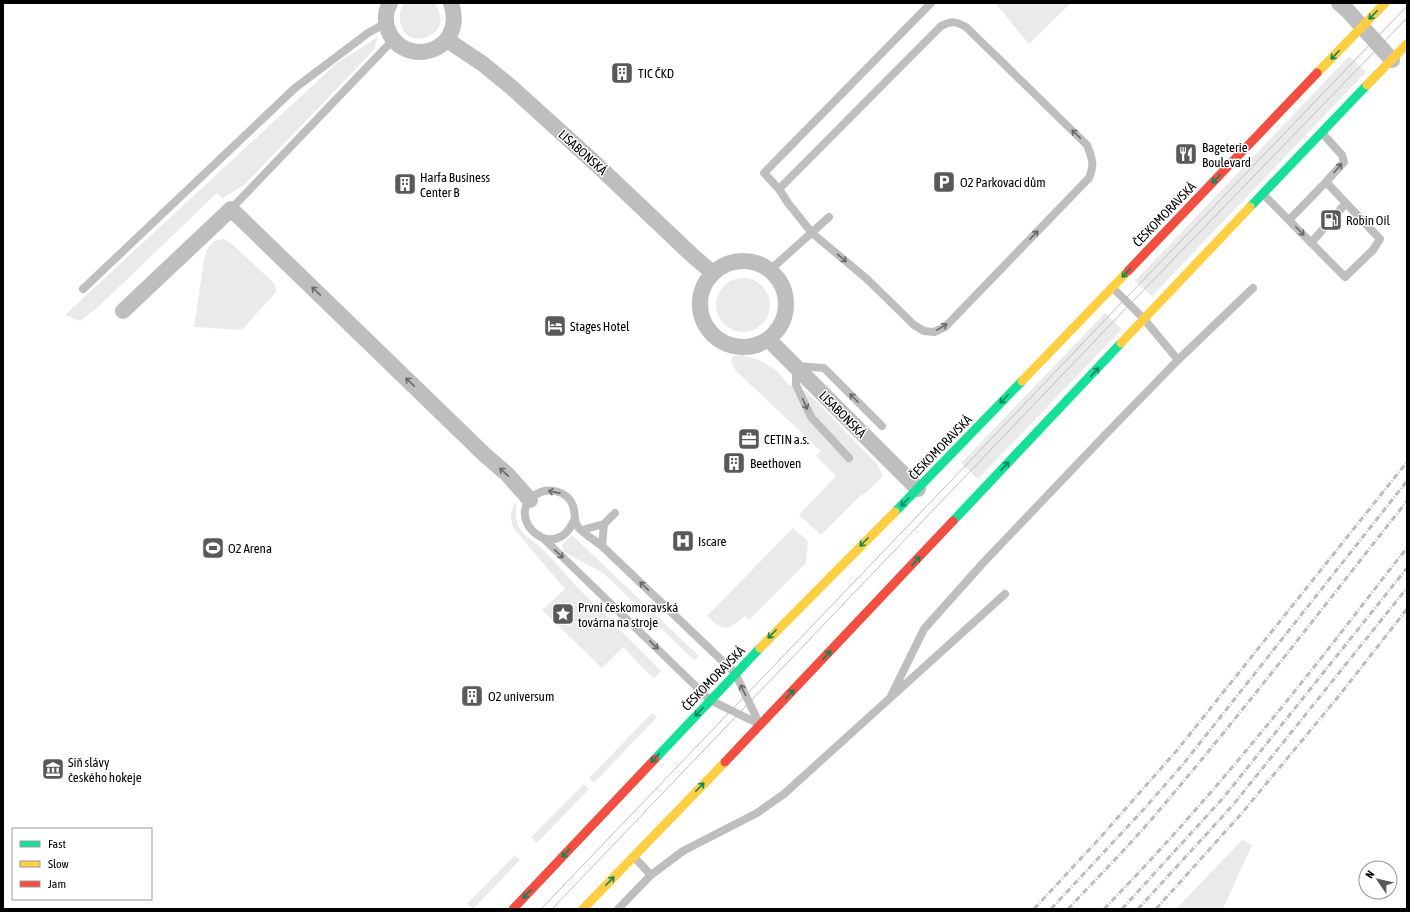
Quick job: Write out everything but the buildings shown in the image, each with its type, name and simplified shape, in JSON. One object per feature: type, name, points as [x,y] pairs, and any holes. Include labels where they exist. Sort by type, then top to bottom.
[{"type":"main road","name":"ČESKOMORAVSKÁ","points":[[513,909],[735,673],[918,489],[1385,3]]},
{"type":"main road","points":[[583,909],[760,725],[1262,194],[1407,44]]},
{"type":"street","points":[[390,3],[386,14],[386,23],[389,32],[394,40],[401,46],[410,51],[420,52],[430,51],[447,40],[452,31],[454,21],[454,12],[451,3]]},
{"type":"street","points":[[1339,3],[1392,60]]},
{"type":"street","name":"LISABONSKÁ","points":[[447,40],[483,64],[510,86],[713,273]]},
{"type":"street","points":[[123,311],[231,209],[486,456],[507,474],[530,500]]},
{"type":"street","points":[[747,261],[759,264],[770,270],[778,280],[784,292],[786,305],[784,318],[778,330],[768,339],[757,345],[739,347],[722,342],[712,334],[704,323],[702,317],[700,310],[700,297],[705,284],[713,273],[723,266],[735,262],[747,261]]},
{"type":"street","name":"LISABONSKÁ","points":[[768,339],[918,489]]},
{"type":"lane","points":[[779,189],[941,26],[950,22],[958,22],[966,27],[1087,144],[1093,168],[1089,178],[945,327],[934,332],[924,331],[914,325],[867,279],[812,233],[788,203],[779,189],[764,173],[931,3]]},
{"type":"lane","points":[[83,290],[295,88],[368,33],[386,23]]},
{"type":"lane","points":[[231,209],[394,40]]},
{"type":"lane","points":[[1289,220],[1344,162],[1342,155],[1321,133]]},
{"type":"lane","points":[[1262,194],[1345,277],[1373,250],[1380,239],[1326,182]]},
{"type":"lane","points":[[1311,242],[1346,203]]},
{"type":"lane","points":[[770,270],[829,217]]},
{"type":"lane","points":[[1112,287],[1144,319],[1178,360]]},
{"type":"lane","points":[[891,696],[924,629],[983,563],[1105,435],[1178,360],[1253,288]]},
{"type":"lane","points":[[849,458],[811,417],[796,384],[796,366],[824,368],[882,426]]},
{"type":"lane","points":[[543,538],[559,538],[569,530],[574,520],[575,513],[570,501],[560,492],[547,490],[534,495],[530,500],[527,506],[526,520],[532,531],[543,538],[710,700],[760,725]]},
{"type":"lane","points":[[582,530],[604,524],[615,513]]},
{"type":"lane","points":[[574,520],[582,530],[602,546],[735,673],[760,725]]},
{"type":"lane","points":[[602,546],[604,524]]},
{"type":"lane","points":[[618,909],[651,876],[683,851],[757,813],[784,794],[1005,594]]},
{"type":"lane","points":[[634,857],[651,876]]},
{"type":"shaded area","points":[[406,3],[435,4],[440,16],[440,25],[435,33],[418,39],[410,36],[403,30],[400,15],[402,8]]},
{"type":"shaded area","points":[[995,3],[1071,3],[1029,44]]},
{"type":"shaded area","points":[[378,37],[374,49],[368,56],[245,184],[223,198],[217,193],[97,308],[80,321],[65,315],[337,63]]},
{"type":"shaded area","points":[[1349,56],[1366,72],[1152,296],[1135,281]]},
{"type":"shaded area","points":[[224,239],[233,245],[275,284],[276,292],[242,330],[194,327],[204,260],[208,248],[214,241]]},
{"type":"shaded area","points":[[738,278],[748,278],[758,282],[766,290],[770,300],[770,310],[766,320],[758,328],[748,332],[738,332],[728,328],[720,320],[716,310],[716,300],[720,290],[728,282]]},
{"type":"shaded area","points":[[1105,313],[1122,329],[978,479],[961,463]]},
{"type":"shaded area","points":[[742,355],[759,360],[776,370],[789,385],[807,392],[877,464],[883,476],[868,491],[861,495],[821,535],[799,515],[836,476],[816,456],[821,451],[736,371],[731,361],[733,356]]},
{"type":"shaded area","points":[[516,501],[516,517],[518,526],[525,535],[544,550],[576,586],[661,671],[655,678],[651,676],[623,647],[602,668],[542,610],[565,589],[514,529],[511,521],[511,515],[512,508]]},
{"type":"shaded area","points":[[793,528],[808,541],[806,563],[749,620],[745,616],[734,625],[726,628],[718,625],[707,616]]},
{"type":"shaded area","points":[[572,535],[699,656],[694,660],[603,573],[564,552],[562,545]]},
{"type":"shaded area","points":[[652,713],[657,717],[594,783],[589,778]]},
{"type":"shaded area","points":[[584,784],[589,789],[537,843],[531,837]]},
{"type":"shaded area","points":[[1242,840],[1252,845],[1223,909],[1176,909]]},
{"type":"shaded area","points":[[515,855],[520,860],[473,909],[467,904]]},
{"type":"tram line","points":[[541,909],[1407,6]]},
{"type":"tram line","points":[[552,909],[1130,304],[1407,18]]},
{"type":"railway","points":[[1034,909],[1099,839],[1178,749],[1407,462]]},
{"type":"railway","points":[[1051,909],[1144,809],[1184,763],[1407,481]]},
{"type":"railway","points":[[1068,909],[1135,838],[1188,776],[1283,659],[1407,501]]},
{"type":"railway","points":[[1104,909],[1158,852],[1236,763],[1322,657],[1407,548]]},
{"type":"railway","points":[[1122,909],[1224,797],[1407,568]]},
{"type":"railway","points":[[1138,909],[1233,805],[1407,588]]},
{"type":"railway","points":[[1156,909],[1242,813],[1338,697],[1407,609]]},
{"type":"traffic: fast","points":[[1250,207],[1367,85]]},
{"type":"traffic: fast","points":[[953,521],[1121,343]]},
{"type":"traffic: fast","points":[[895,512],[1022,381]]},
{"type":"traffic: fast","points":[[655,759],[760,648]]},
{"type":"traffic: slow","points":[[1317,73],[1385,3]]},
{"type":"traffic: slow","points":[[1367,85],[1407,44]]},
{"type":"traffic: slow","points":[[1121,343],[1250,207]]},
{"type":"traffic: slow","points":[[1022,381],[1128,271]]},
{"type":"traffic: slow","points":[[760,648],[895,512]]},
{"type":"traffic: slow","points":[[583,909],[725,762]]},
{"type":"traffic: jam","points":[[1128,271],[1317,73]]},
{"type":"traffic: jam","points":[[725,762],[953,521]]},
{"type":"traffic: jam","points":[[513,909],[655,759]]},
{"type":"place","name":"TIC ČKD","points":[[622,73]]},
{"type":"place","name":"Bageterie Boulevard","points":[[1186,154]]},
{"type":"place","name":"O2 Parkovací dům","points":[[944,182]]},
{"type":"place","name":"Harfa Business Center B","points":[[405,184]]},
{"type":"place","name":"Robin Oil","points":[[1331,220]]},
{"type":"place","name":"Stages Hotel","points":[[555,326]]},
{"type":"place","name":"CETIN a.s.","points":[[749,439]]},
{"type":"place","name":"Beethoven","points":[[734,463]]},
{"type":"place","name":"Iscare","points":[[683,541]]},
{"type":"place","name":"O2 Arena","points":[[213,548]]},
{"type":"place","name":"První českomoravská továrna na stroje","points":[[563,614]]},
{"type":"place","name":"O2 universum","points":[[472,696]]},
{"type":"place","name":"Síň slávy českého hokeje","points":[[53,769]]}]
